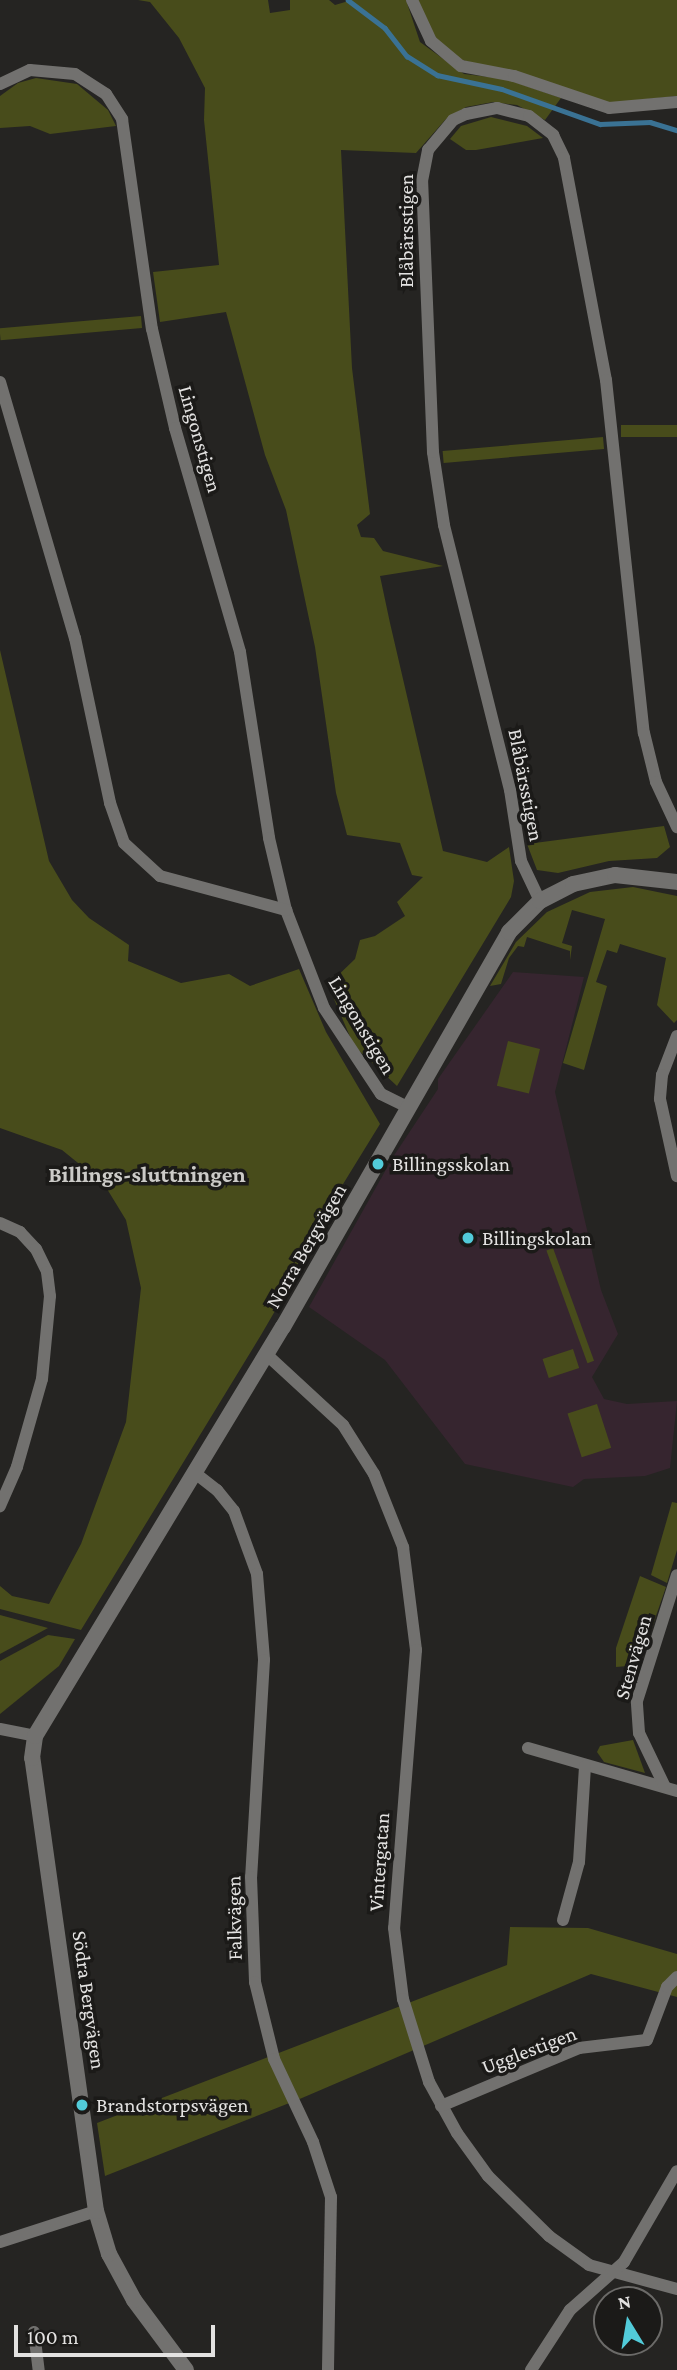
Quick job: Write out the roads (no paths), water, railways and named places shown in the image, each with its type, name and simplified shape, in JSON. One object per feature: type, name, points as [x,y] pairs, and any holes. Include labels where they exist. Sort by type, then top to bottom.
[{"type":"street","points":[[411,0],[430,41],[461,66],[514,76],[609,108],[677,102]]},
{"type":"street","name":"Lingonstigen","points":[[0,84],[30,70],[75,74],[106,94],[128,132],[152,330],[175,428],[240,652],[269,838],[286,910],[324,1008],[381,1094],[406,1107]]},
{"type":"street","name":"Blåbärsstigen","points":[[540,901],[521,861],[510,790],[444,525],[433,452],[422,181],[428,150],[453,120],[467,114],[497,108],[529,116],[553,135],[564,158],[606,375],[644,733],[656,782],[677,827]]},
{"type":"street","points":[[0,382],[75,638],[110,803],[124,843],[160,876],[286,910]]},
{"type":"street","name":"Norra Bergvägen","points":[[35,1736],[266,1354],[399,1127],[406,1107],[495,953],[540,901],[573,884],[615,875],[676,877]]},
{"type":"street","points":[[677,1037],[664,1066],[660,1099],[677,1176]]},
{"type":"street","points":[[0,1223],[20,1232],[36,1249],[47,1272],[50,1296],[42,1379],[18,1467],[0,1506]]},
{"type":"street","name":"Vintergatan","points":[[266,1354],[343,1424],[382,1491],[404,1547],[416,1650],[394,1928],[410,2028],[441,2106],[488,2176],[514,2206],[563,2247],[612,2272],[677,2289]]},
{"type":"street","name":"Falkvägen","points":[[195,1473],[217,1490],[234,1511],[257,1574],[264,1660],[251,1877],[255,1982],[274,2059],[313,2142],[331,2197],[328,2370]]},
{"type":"street","name":"Stenvägen","points":[[671,1789],[639,1733],[637,1701],[677,1575]]},
{"type":"street","points":[[0,1729],[35,1736]]},
{"type":"street","name":"Södra Bergvägen","points":[[35,1736],[32,1758],[96,2211],[109,2254],[134,2300],[186,2370]]},
{"type":"street","points":[[528,1748],[671,1789]]},
{"type":"street","points":[[563,1920],[579,1863],[585,1766]]},
{"type":"street","name":"Ugglestigen","points":[[441,2106],[579,2048],[647,2040],[667,1987],[677,1977]]},
{"type":"street","points":[[531,2370],[570,2310],[624,2262],[677,2171]]},
{"type":"street","points":[[0,2242],[96,2211]]},
{"type":"street","points":[[34,2332],[39,2370]]},
{"type":"waterway","points":[[348,0],[385,28],[407,56],[437,75],[502,89],[600,124],[650,122],[677,130]]},
{"type":"place","name":"Billingsskolan","points":[[378,1164]]},
{"type":"place","name":"Billingskolan","points":[[468,1238]]},
{"type":"place","name":"Brandstorpsvägen","points":[[82,2105]]},
{"type":"district","name":"Billings-sluttningen","points":[[147,1174]]}]
